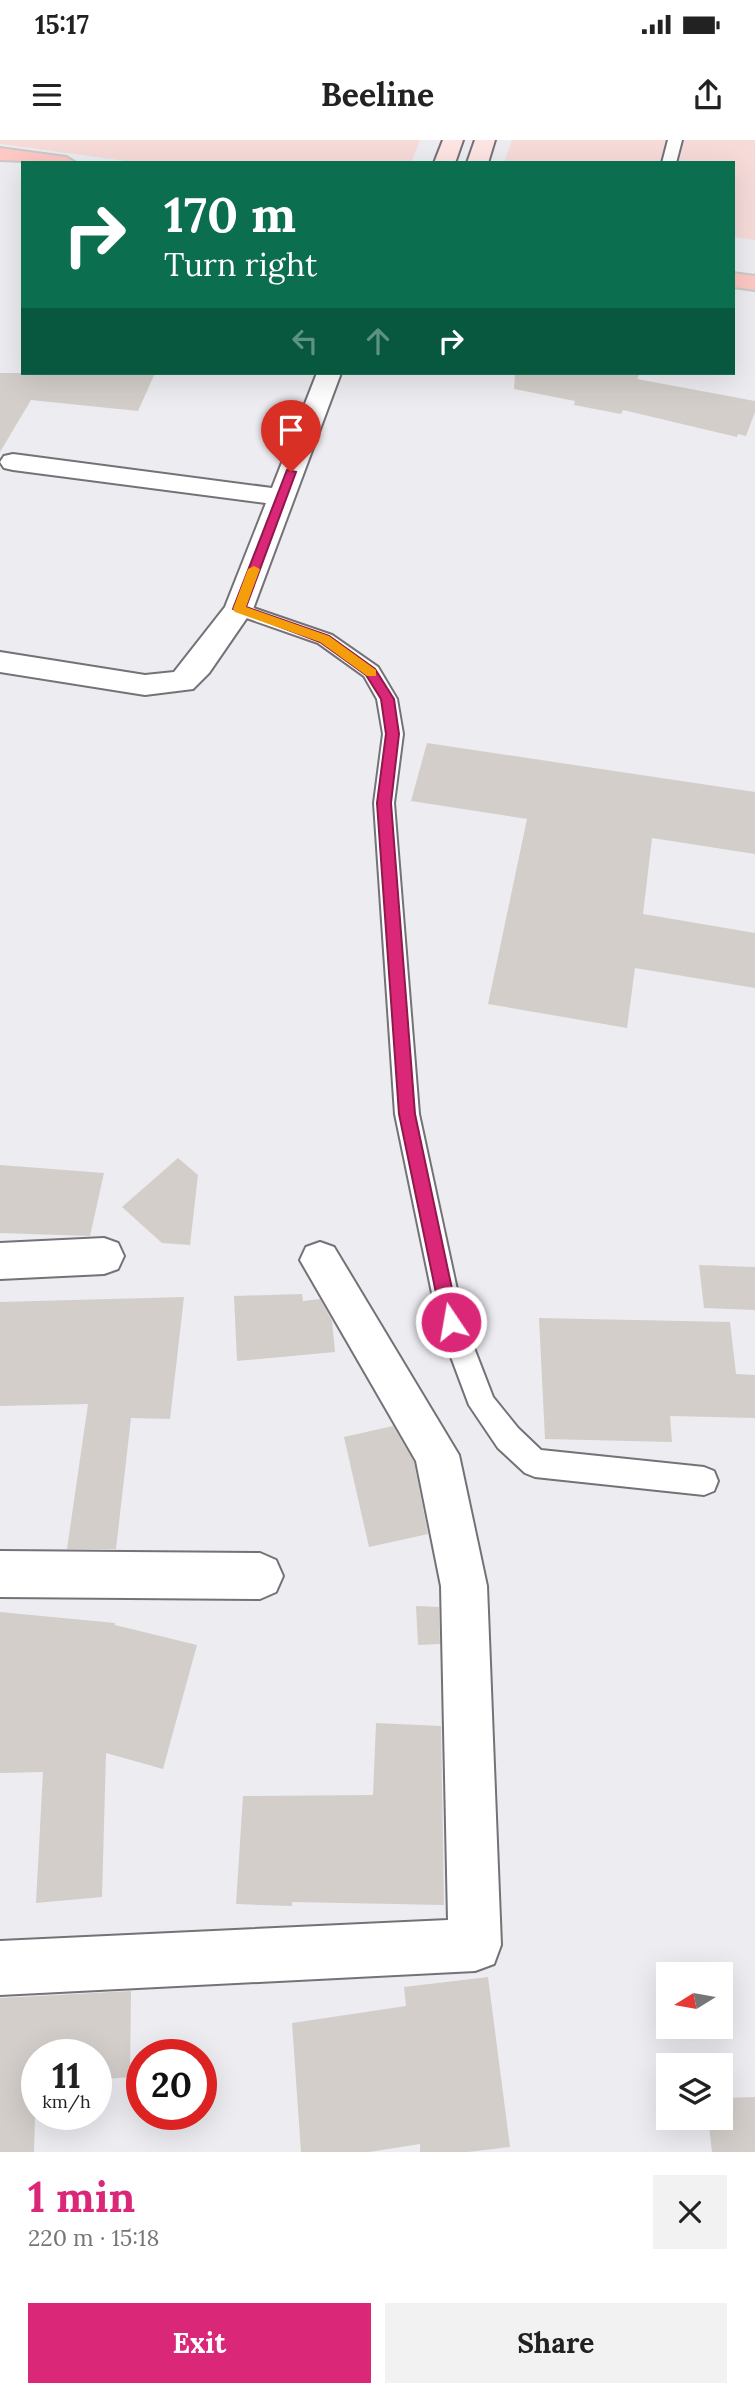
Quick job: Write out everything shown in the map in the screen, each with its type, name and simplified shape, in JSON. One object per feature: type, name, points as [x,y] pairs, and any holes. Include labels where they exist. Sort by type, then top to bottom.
[{"type":"main road","points":[[445,161],[453,140]]},
{"type":"main road","points":[[478,161],[485,140]]},
{"type":"main road","points":[[0,154],[51,161]]},
{"type":"main road","points":[[0,167],[21,170]]},
{"type":"main road","points":[[735,260],[755,264]]},
{"type":"main road","points":[[735,280],[755,284]]},
{"type":"street","points":[[0,662],[145,684],[182,682],[198,666],[239,609],[328,375]]},
{"type":"street","points":[[13,462],[281,497]]},
{"type":"street","points":[[0,1261],[104,1256]]},
{"type":"street","points":[[0,1968],[475,1945],[464,1586],[437,1455],[320,1260]]},
{"type":"street","points":[[0,1574],[260,1576]]},
{"type":"lane","points":[[670,161],[675,140]]},
{"type":"lane","points":[[239,609],[325,639],[371,672],[387,699],[393,734],[384,803],[407,1114],[451,1322],[483,1405],[508,1438],[535,1462],[704,1480]]},
{"type":"shaded area","points":[[0,140],[420,140],[412,161],[126,161],[0,144]]},
{"type":"shaded area","points":[[512,140],[755,140],[755,240],[735,237],[735,161],[505,161]]},
{"type":"building","points":[[0,373],[154,375],[138,411],[31,400],[0,452]]},
{"type":"building","points":[[515,375],[639,375],[637,379],[755,401],[755,412],[746,436],[738,434],[737,437],[623,410],[621,414],[574,405],[575,401],[514,389]]},
{"type":"building","points":[[427,743],[755,792],[755,854],[652,838],[643,914],[755,933],[755,988],[635,968],[627,1028],[488,1004],[527,819],[411,801]]},
{"type":"building","points":[[178,1158],[198,1175],[190,1245],[162,1243],[122,1207]]},
{"type":"building","points":[[0,1165],[104,1173],[90,1236],[0,1233]]},
{"type":"building","points":[[699,1265],[755,1267],[755,1310],[704,1308]]},
{"type":"building","points":[[302,1294],[303,1301],[320,1299],[332,1321],[335,1352],[237,1361],[234,1296]]},
{"type":"building","points":[[184,1297],[170,1419],[131,1418],[116,1549],[67,1549],[88,1404],[0,1406],[0,1302]]},
{"type":"building","points":[[539,1318],[730,1322],[736,1374],[755,1375],[755,1418],[670,1416],[672,1442],[545,1439]]},
{"type":"building","points":[[393,1426],[414,1462],[428,1534],[369,1547],[344,1437]]},
{"type":"building","points":[[416,1606],[439,1607],[440,1644],[418,1645]]},
{"type":"building","points":[[0,1612],[115,1623],[197,1645],[163,1769],[106,1753],[102,1897],[36,1903],[43,1772],[0,1773]]},
{"type":"building","points":[[376,1723],[441,1726],[444,1905],[292,1902],[292,1906],[236,1904],[243,1796],[373,1795]]},
{"type":"building","points":[[488,1977],[510,2147],[468,2152],[420,2152],[420,2144],[369,2152],[301,2152],[292,2023],[406,2006],[404,1987]]},
{"type":"building","points":[[131,1991],[130,2039],[126,2039],[126,2077],[112,2079],[112,2039],[21,2039],[21,2130],[35,2130],[34,2152],[0,2152],[0,1998]]},
{"type":"building","points":[[755,2097],[755,2152],[712,2152],[709,2130],[733,2130],[733,2098]]},
{"type":"slow traffic","points":[[254,569],[239,609],[325,639],[371,673]]},
{"type":"route","points":[[291,472],[239,609],[325,639],[371,672],[387,699],[393,734],[384,803],[407,1114],[451,1322]]}]
